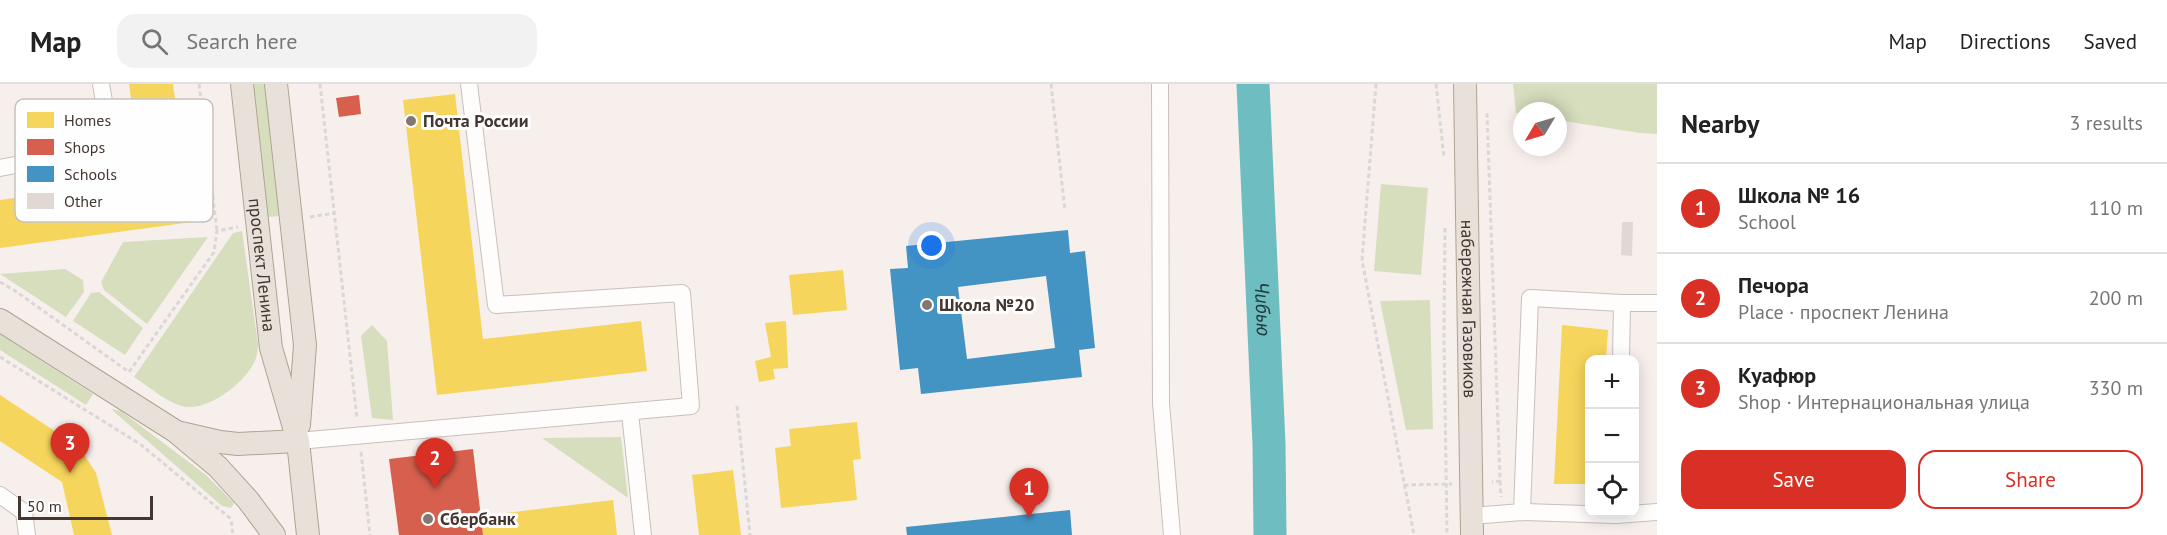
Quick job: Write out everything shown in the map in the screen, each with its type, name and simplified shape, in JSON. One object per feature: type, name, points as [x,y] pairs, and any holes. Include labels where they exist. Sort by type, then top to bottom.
[{"type":"main road","name":"проспект Ленина","points":[[242,84],[272,348],[298,441],[308,535]]},
{"type":"main road","name":"проспект Ленина","points":[[276,84],[305,345],[298,441]]},
{"type":"main road","name":"набережная Газовиков","points":[[1466,84],[1472,526]]},
{"type":"main road","points":[[0,320],[175,431],[218,467],[248,500],[274,535]]},
{"type":"main road","points":[[175,431],[238,444],[298,441]]},
{"type":"lane","points":[[101,84],[104,99]]},
{"type":"lane","points":[[298,441],[691,406],[682,293],[496,305],[469,84]]},
{"type":"lane","points":[[1160,84],[1161,403],[1172,535]]},
{"type":"lane","points":[[0,168],[15,165]]},
{"type":"lane","points":[[1522,512],[1530,298],[1657,303]]},
{"type":"lane","points":[[1621,355],[1622,303]]},
{"type":"lane","points":[[630,413],[643,535]]},
{"type":"lane","points":[[0,495],[24,512],[27,535]]},
{"type":"lane","points":[[1472,526],[1522,512],[1585,513]]},
{"type":"lane","points":[[1639,513],[1657,512]]},
{"type":"path","points":[[199,84],[201,99]]},
{"type":"path","points":[[320,84],[370,535]]},
{"type":"path","points":[[1051,84],[1065,211]]},
{"type":"path","points":[[1376,84],[1362,260],[1414,535]]},
{"type":"path","points":[[1436,84],[1445,161]]},
{"type":"path","points":[[0,282],[129,372],[214,252],[217,231],[213,198]]},
{"type":"path","points":[[291,220],[335,213]]},
{"type":"path","points":[[1445,219],[1447,535]]},
{"type":"path","points":[[217,231],[258,224]]},
{"type":"path","points":[[0,357],[141,444],[231,519],[232,535]]},
{"type":"path","points":[[736,406],[750,535]]},
{"type":"green space","points":[[254,84],[265,84],[280,216],[268,217]]},
{"type":"green space","points":[[1513,84],[1657,84],[1657,134],[1567,121],[1567,102],[1515,102]]},
{"type":"green space","points":[[1381,184],[1428,188],[1421,275],[1374,271]]},
{"type":"green space","points":[[242,231],[258,344],[256,358],[245,376],[228,392],[197,406],[181,406],[134,377],[233,233]]},
{"type":"green space","points":[[208,237],[147,324],[104,290],[101,282],[123,242]]},
{"type":"green space","points":[[65,269],[83,280],[84,292],[66,317],[0,274]]},
{"type":"green space","points":[[99,292],[143,328],[125,355],[73,321],[91,293]]},
{"type":"green space","points":[[1430,300],[1433,429],[1406,430],[1380,301]]},
{"type":"green space","points":[[372,325],[387,341],[393,420],[372,418],[361,336]]},
{"type":"green space","points":[[0,334],[93,394],[86,405],[0,350]]},
{"type":"green space","points":[[111,409],[121,411],[206,475],[234,503],[231,508],[222,506]]},
{"type":"green space","points":[[621,437],[628,498],[542,438]]},
{"type":"building: Homes","points":[[129,84],[173,84],[175,99],[131,99]]},
{"type":"building: Homes","points":[[455,94],[483,339],[641,321],[647,371],[437,395],[403,100]]},
{"type":"building: Homes","points":[[15,198],[15,222],[192,222],[0,248],[0,200]]},
{"type":"building: Homes","points":[[843,270],[847,310],[793,315],[789,275]]},
{"type":"building: Homes","points":[[786,321],[788,368],[773,369],[775,379],[759,382],[755,361],[771,357],[765,323]]},
{"type":"building: Homes","points":[[1562,325],[1608,330],[1606,355],[1585,355],[1585,484],[1554,484]]},
{"type":"building: Homes","points":[[0,395],[79,447],[96,473],[112,535],[74,535],[62,482],[0,441]]},
{"type":"building: Homes","points":[[857,422],[861,459],[853,460],[857,500],[781,508],[775,448],[791,446],[789,429]]},
{"type":"building: Homes","points":[[733,470],[741,535],[699,535],[692,475]]},
{"type":"building: Homes","points":[[613,500],[617,535],[483,535],[480,516]]},
{"type":"building: Shops","points":[[359,95],[361,114],[339,117],[336,98]]},
{"type":"building: Shops","points":[[473,449],[483,535],[399,535],[389,459]]},
{"type":"building: Schools","name":"Школа №20","points":[[1068,230],[1070,253],[1085,251],[1095,348],[1079,350],[1082,377],[921,394],[918,368],[900,370],[890,269],[908,268],[906,246]],"holes":[[[1046,276],[1055,348],[967,359],[958,287]]]},
{"type":"building: Schools","points":[[1070,510],[1072,535],[907,535],[906,527]]},
{"type":"building: Other","points":[[1622,222],[1633,222],[1632,256],[1621,255]]},
{"type":"waterway","name":"Чибью","points":[[1253,84],[1269,444],[1270,535]]},
{"type":"place","name":"Почта России","points":[[411,121]]},
{"type":"place","name":"Школа №20","points":[[927,305]]},
{"type":"place","name":"Куафюр","points":[[70,473]]},
{"type":"place","name":"Печора","points":[[435,488]]},
{"type":"place","name":"Школа № 16","points":[[1029,518]]},
{"type":"place","name":"Сбербанк","points":[[428,519]]}]
